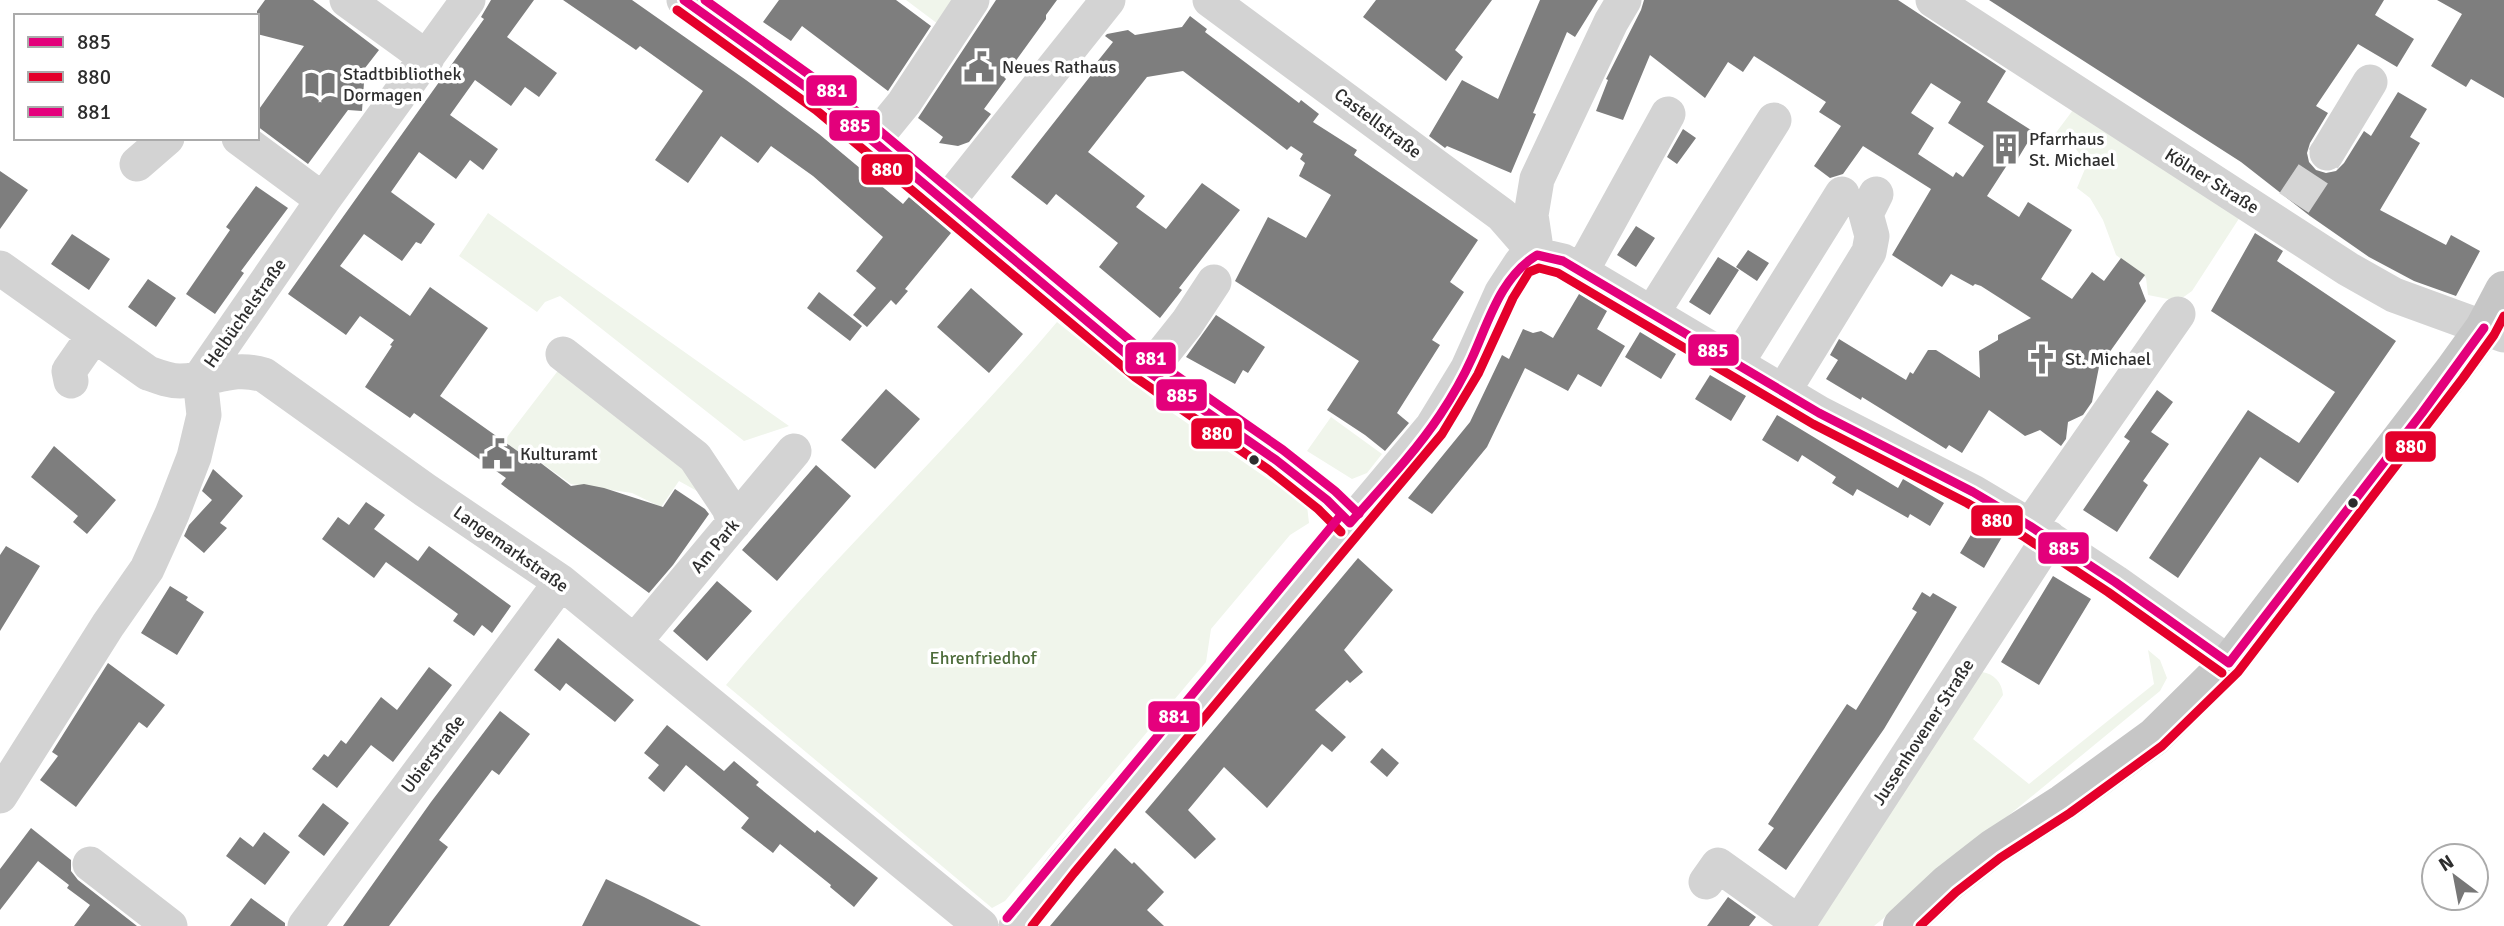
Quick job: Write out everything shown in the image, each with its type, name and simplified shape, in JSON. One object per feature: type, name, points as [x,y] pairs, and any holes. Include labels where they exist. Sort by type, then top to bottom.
[{"type":"main road","points":[[1902,926],[1948,883],[1993,848],[2063,803],[2154,737],[2229,663],[2422,413],[2494,331],[2504,290]]},
{"type":"street","points":[[347,0],[428,58]]},
{"type":"street","name":"Helbüchelstraße","points":[[0,796],[108,625],[147,569],[194,457],[204,415],[200,378],[323,200],[468,0]]},
{"type":"street","points":[[684,0],[795,78],[1148,372],[1303,478],[1350,523]]},
{"type":"street","points":[[873,141],[904,103],[972,0]]},
{"type":"street","points":[[947,202],[1108,0]]},
{"type":"street","name":"Castellstraße","points":[[1210,0],[1502,215],[1537,255]]},
{"type":"street","points":[[1537,255],[1531,215],[1537,179],[1569,108],[1624,0]]},
{"type":"street","name":"Kölner Straße","points":[[1933,0],[2287,214],[2348,269],[2395,295],[2494,331]]},
{"type":"street","points":[[2327,153],[2370,82]]},
{"type":"street","points":[[1581,272],[1668,114]]},
{"type":"street","points":[[1651,315],[1774,120]]},
{"type":"street","points":[[137,164],[165,140]]},
{"type":"street","points":[[243,140],[323,200]]},
{"type":"street","points":[[1736,364],[1859,194],[1872,236],[1869,252],[1783,392]]},
{"type":"street","points":[[1016,926],[1350,523],[1408,459],[1432,427],[1468,368],[1502,292],[1521,263],[1537,255],[1563,261],[1783,392],[1973,492],[2040,532],[2229,663]]},
{"type":"street","name":"Langemarkstraße","points":[[0,268],[148,373],[166,380],[182,381],[245,370],[264,375],[425,490],[561,582],[981,926]]},
{"type":"street","points":[[1148,372],[1187,323],[1214,282]]},
{"type":"street","name":"Jussenhovener Straße","points":[[1798,924],[2178,314]]},
{"type":"street","points":[[71,381],[69,371],[94,335]]},
{"type":"street","points":[[563,354],[695,457],[729,509],[733,523]]},
{"type":"street","name":"Am Park","points":[[635,641],[794,451]]},
{"type":"street","name":"Ubierstraße","points":[[304,926],[561,582]]},
{"type":"street","points":[[90,864],[170,926]]},
{"type":"street","points":[[1706,882],[1718,864],[1798,924]]},
{"type":"green space","points":[[906,0],[956,0],[938,24]]},
{"type":"green space","points":[[2073,110],[2240,217],[2192,291],[2178,301],[2148,295],[2146,278],[2116,255],[2103,220],[2090,198],[2077,188],[2087,164],[2073,145],[2055,134]]},
{"type":"green space","points":[[488,213],[789,426],[744,441],[560,296],[545,302],[537,312],[459,256]]},
{"type":"green space","name":"Ehrenfriedhof","points":[[1057,322],[1158,403],[1307,506],[1309,523],[1290,535],[1211,629],[1206,662],[1005,901],[992,908],[726,685],[807,593],[975,414]]},
{"type":"green space","points":[[560,368],[684,457],[706,496],[679,481],[661,507],[632,493],[571,484],[526,452],[523,455],[504,441]]},
{"type":"green space","points":[[1331,417],[1382,454],[1367,473],[1352,479],[1307,451]]},
{"type":"green space","points":[[2148,650],[2160,660],[2167,678],[2160,691],[1874,926],[1809,926],[1982,672],[1997,679],[2003,695],[1973,739],[2029,784],[2154,684]]},
{"type":"building","name":"Stadtbibliothek Dormagen","points":[[265,0],[313,0],[379,50],[365,68],[362,111],[348,110],[308,164],[259,127],[259,109],[304,46],[259,35],[257,11]]},
{"type":"building","points":[[491,0],[534,0],[507,37],[557,73],[539,97],[525,87],[511,106],[475,80],[450,115],[498,149],[483,170],[470,160],[456,179],[419,152],[391,192],[435,224],[421,244],[416,242],[402,261],[364,234],[340,266],[410,316],[430,287],[488,328],[440,396],[523,455],[525,451],[571,486],[584,484],[604,488],[663,507],[675,489],[705,509],[709,514],[673,565],[649,593],[501,484],[506,478],[414,413],[410,418],[365,387],[394,340],[360,316],[346,335],[288,294],[484,19],[481,17]]},
{"type":"building","points":[[563,0],[632,0],[819,134],[903,204],[909,197],[951,233],[905,289],[908,291],[896,305],[891,300],[867,327],[853,315],[876,288],[856,271],[883,237],[813,176],[771,146],[758,163],[721,136],[688,183],[655,160],[703,91],[640,46],[636,50]]},
{"type":"building","points":[[779,0],[896,0],[931,26],[888,91],[802,26],[791,41],[763,22]]},
{"type":"building","name":"Neues Rathaus","points":[[996,0],[1057,0],[984,109],[991,114],[969,142],[958,146],[939,143],[943,137],[918,118]]},
{"type":"building","points":[[1376,0],[1492,0],[1455,50],[1463,57],[1446,81],[1363,17]]},
{"type":"building","points":[[1540,0],[1598,0],[1575,37],[1567,32],[1511,173],[1447,146],[1445,148],[1429,136],[1462,80],[1498,99]]},
{"type":"building","points":[[1644,0],[1898,0],[2006,71],[1987,102],[2034,132],[2014,165],[2009,162],[1987,196],[2019,217],[2028,202],[2072,230],[2041,279],[2072,299],[2092,272],[2104,281],[2121,258],[2145,275],[2139,283],[2146,301],[2099,367],[2092,402],[2083,415],[2068,422],[2066,439],[2061,446],[2040,430],[2025,436],[1989,410],[1962,453],[1949,445],[1946,449],[1862,397],[1861,400],[1826,379],[1838,360],[1830,355],[1839,339],[1906,380],[1928,350],[1936,350],[1980,378],[1979,351],[1998,340],[1998,335],[2031,318],[1981,286],[1973,286],[1951,274],[1942,287],[1892,255],[1931,189],[1863,146],[1843,174],[1830,178],[1814,166],[1841,126],[1819,112],[1826,102],[1754,56],[1743,72],[1728,62],[1705,98],[1650,55],[1623,120],[1596,111],[1608,80],[1606,79]],"holes":[[[1931,83],[1961,102],[1948,123],[1984,146],[1963,177],[1956,172],[1953,177],[1918,154],[1934,128],[1911,113]]]},
{"type":"building","points":[[1989,0],[2384,0],[2375,15],[2414,39],[2397,67],[2358,44],[2316,106],[2328,113],[2310,143],[2307,153],[2309,162],[2316,170],[2326,173],[2336,171],[2364,131],[2371,136],[2398,92],[2427,109],[2410,137],[2420,143],[2380,210],[2446,245],[2451,235],[2480,251],[2456,296],[2414,281],[2369,257],[2310,216],[2241,162]]},
{"type":"building","points":[[2437,0],[2504,0],[2504,98],[2471,79],[2466,87],[2431,66],[2462,14]]},
{"type":"building","points":[[1190,16],[1207,29],[1205,32],[1299,103],[1301,100],[1319,114],[1313,122],[1357,150],[1354,155],[1478,240],[1450,282],[1464,292],[1432,340],[1440,345],[1397,413],[1409,423],[1385,451],[1327,410],[1359,361],[1235,281],[1268,217],[1306,238],[1331,195],[1299,176],[1305,163],[1300,159],[1303,154],[1291,146],[1287,150],[1183,71],[1147,77],[1088,152],[1145,196],[1136,207],[1166,229],[1202,183],[1240,210],[1179,288],[1182,290],[1160,318],[1099,267],[1118,243],[1056,194],[1047,205],[1011,177],[1092,74],[1089,72],[1113,42],[1105,36],[1107,34],[1128,30],[1135,35],[1182,27]]},
{"type":"building","points":[[1683,129],[1696,138],[1677,164],[1667,157]]},
{"type":"building","points":[[0,171],[28,190],[0,229]]},
{"type":"building","points":[[256,186],[288,208],[241,271],[244,273],[215,314],[186,294],[230,230],[226,227]]},
{"type":"building","points":[[1636,226],[1655,238],[1636,267],[1617,255]]},
{"type":"building","points":[[2255,233],[2283,251],[2277,261],[2396,341],[2298,483],[2260,457],[2178,578],[2149,558],[2248,410],[2299,443],[2335,392],[2211,311]]},
{"type":"building","points":[[72,234],[110,259],[89,290],[51,264]]},
{"type":"building","points":[[1748,250],[1769,263],[1757,281],[1736,267]]},
{"type":"building","points":[[1718,257],[1739,270],[1710,315],[1689,302]]},
{"type":"building","points":[[148,279],[176,298],[156,327],[128,307]]},
{"type":"building","points":[[971,288],[1023,334],[989,373],[937,327]]},
{"type":"building","points":[[819,292],[862,326],[850,341],[807,308]]},
{"type":"building","points":[[1579,294],[1607,311],[1597,329],[1625,346],[1601,387],[1578,374],[1568,391],[1525,368],[1487,447],[1432,514],[1408,498],[1470,422],[1502,355],[1509,359],[1523,329],[1533,333],[1541,331],[1553,338]]},
{"type":"building","points":[[1216,315],[1265,347],[1248,373],[1243,370],[1235,384],[1186,357]]},
{"type":"building","points":[[1640,332],[1676,354],[1661,379],[1625,357]]},
{"type":"building","points":[[1710,375],[1746,396],[1731,421],[1695,399]]},
{"type":"building","points":[[886,389],[920,419],[875,469],[841,440]]},
{"type":"building","points":[[2157,390],[2173,402],[2151,432],[2169,444],[2143,481],[2148,485],[2117,532],[2083,510],[2130,441],[2124,437]]},
{"type":"building","points":[[1777,415],[1898,488],[1903,479],[1944,503],[1930,526],[1910,514],[1908,518],[1857,489],[1853,496],[1832,483],[1836,477],[1802,455],[1798,462],[1762,440]]},
{"type":"building","points":[[54,446],[116,500],[87,534],[73,522],[78,516],[31,477]]},
{"type":"building","points":[[816,465],[851,496],[777,581],[742,550]]},
{"type":"building","points":[[213,469],[243,496],[220,523],[227,528],[204,553],[184,536],[189,525],[212,500],[202,491]]},
{"type":"building","points":[[366,502],[385,515],[374,529],[418,561],[429,546],[511,606],[492,633],[482,625],[474,636],[453,621],[458,614],[386,562],[374,578],[322,539],[338,517],[349,525]]},
{"type":"building","points":[[1978,523],[2002,537],[1984,568],[1960,553]]},
{"type":"building","points":[[6,546],[40,566],[0,631],[0,555]]},
{"type":"building","points":[[1358,558],[1393,590],[1344,650],[1363,672],[1350,683],[1347,680],[1315,710],[1346,737],[1332,752],[1322,744],[1267,808],[1224,767],[1188,810],[1216,839],[1195,859],[1145,812]]},
{"type":"building","points":[[2053,576],[2091,599],[2039,685],[2001,662]]},
{"type":"building","points":[[717,581],[752,611],[707,661],[673,631]]},
{"type":"building","points":[[170,586],[188,597],[186,600],[204,612],[177,655],[141,633]]},
{"type":"building","points":[[1922,592],[1930,597],[1933,593],[1957,607],[1884,729],[1786,870],[1758,850],[1774,828],[1768,824],[1847,704],[1856,710],[1917,612],[1912,609]]},
{"type":"building","points":[[558,638],[634,700],[615,722],[566,683],[560,691],[534,670]]},
{"type":"building","points":[[108,663],[165,705],[147,728],[139,722],[76,807],[40,780],[58,756],[52,752]]},
{"type":"building","points":[[429,667],[452,685],[393,762],[371,745],[337,788],[312,769],[324,754],[328,757],[341,740],[346,744],[381,697],[397,710]]},
{"type":"building","points":[[500,711],[530,734],[499,775],[492,770],[439,840],[448,847],[389,926],[343,926],[431,802]]},
{"type":"building","points":[[667,725],[724,771],[734,761],[759,782],[756,785],[815,833],[817,830],[878,878],[854,907],[780,844],[773,853],[741,828],[749,818],[686,765],[664,792],[648,778],[659,765],[644,753]]},
{"type":"building","points":[[1382,748],[1399,763],[1387,777],[1370,762]]},
{"type":"building","points":[[323,803],[349,823],[324,856],[298,836]]},
{"type":"building","points":[[31,828],[71,860],[71,871],[78,880],[137,926],[74,926],[90,905],[38,861],[0,910],[0,869]]},
{"type":"building","points":[[264,832],[290,852],[265,885],[226,856],[240,837],[253,847]]},
{"type":"building","points":[[1115,848],[1132,864],[1134,862],[1164,892],[1147,910],[1164,926],[1050,926]]},
{"type":"building","points":[[606,879],[644,897],[701,926],[582,926]]},
{"type":"building","points":[[1728,897],[1756,917],[1749,926],[1707,926]]},
{"type":"building","points":[[251,898],[285,923],[285,926],[230,926]]},
{"type":"tunnel","points":[[2294,203],[2327,153]]},
{"type":"transit line","name":"885","points":[[684,0],[824,100],[1143,368],[1276,460],[1327,500],[1350,523]]},
{"type":"transit line","name":"881","points":[[705,0],[832,91],[1151,358],[1283,450],[1335,491],[1359,514]]},
{"type":"transit line","name":"880","points":[[677,10],[816,110],[1135,377],[1269,470],[1318,509],[1341,532]]},
{"type":"transit line","name":"885","points":[[1537,255],[1563,261],[1819,413],[1973,492],[2115,582],[2229,663]]},
{"type":"transit line","name":"885","points":[[1350,523],[1408,457],[1440,415],[1465,373],[1497,301],[1514,276],[1537,255]]},
{"type":"transit line","name":"880","points":[[1032,926],[1442,434],[1478,374],[1513,298],[1529,272],[1539,268],[1558,273],[1813,424],[1967,503],[2023,536],[2222,673]]},
{"type":"transit line","name":"880","points":[[1920,926],[1956,892],[2000,858],[2070,813],[2162,746],[2238,672],[2463,378],[2494,335],[2504,316]]},
{"type":"transit line","name":"885","points":[[2229,663],[2422,413],[2484,328]]},
{"type":"transit line","name":"881","points":[[1007,918],[1341,515]]},
{"type":"place","name":"Neues Rathaus","points":[[979,67]]},
{"type":"place","name":"Stadtbibliothek Dormagen","points":[[320,84]]},
{"type":"place","name":"Pfarrhaus St. Michael","points":[[2006,149]]},
{"type":"place","name":"St. Michael","points":[[2042,359]]},
{"type":"place","name":"Kulturamt","points":[[497,454]]}]
